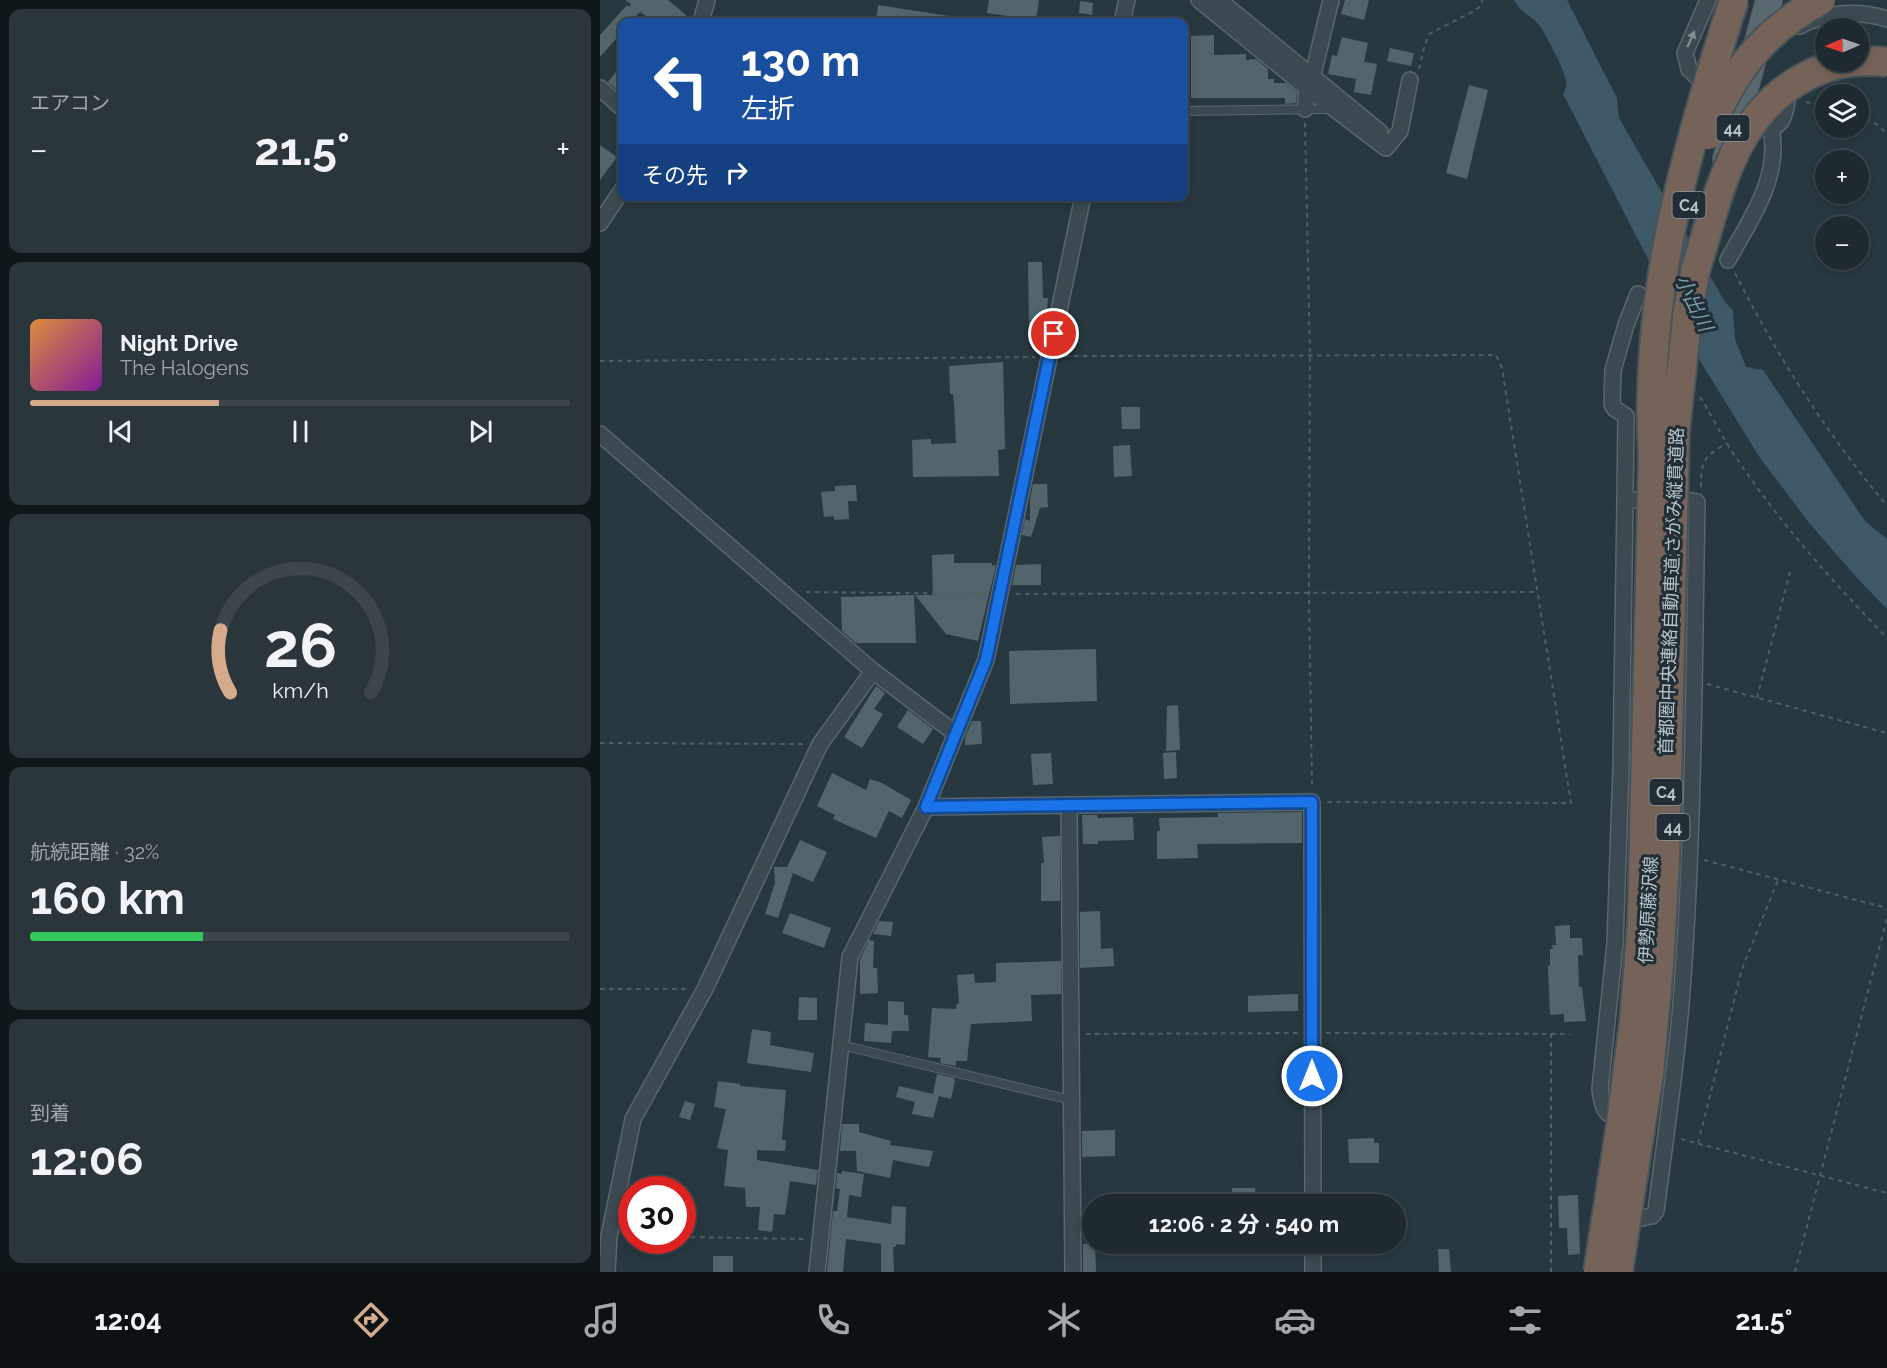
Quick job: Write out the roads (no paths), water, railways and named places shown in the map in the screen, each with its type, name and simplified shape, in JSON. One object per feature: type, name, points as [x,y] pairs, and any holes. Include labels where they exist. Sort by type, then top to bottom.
[{"type":"highway","name":"C4","points":[[1653,456],[1651,395],[1656,333],[1667,250],[1694,126],[1734,0]]},
{"type":"highway","name":"C4","points":[[1711,262],[1713,192],[1734,121],[1765,34],[1780,0]]},
{"type":"highway","name":"C4","points":[[1653,456],[1659,424],[1669,310],[1681,237],[1705,143],[1740,69],[1766,38],[1781,25],[1821,0]]},
{"type":"highway","name":"C4","points":[[1711,262],[1734,153],[1745,132],[1759,113],[1783,90],[1826,68],[1843,63],[1887,62]]},
{"type":"highway","name":"首都圏中央連絡自動車道;さがみ縦貫道路","points":[[1618,1272],[1649,1073],[1659,965],[1665,861],[1675,432],[1684,341],[1711,262]]},
{"type":"highway","name":"首都圏中央連絡自動車道;さがみ縦貫道路","points":[[1598,1272],[1634,1022],[1642,922],[1653,456]]},
{"type":"main road","name":"伊勢原藤沢線","points":[[1604,1272],[1640,1035],[1648,929],[1664,330],[1684,199],[1701,125],[1739,0]]},
{"type":"main road","name":"44","points":[[1711,262],[1728,148],[1769,0]]},
{"type":"main road","name":"伊勢原藤沢線","points":[[1624,1272],[1660,1033],[1671,892],[1682,457],[1711,262]]},
{"type":"street","points":[[702,18],[707,0]]},
{"type":"street","points":[[1123,18],[1127,0]]},
{"type":"street","points":[[1199,0],[1391,142]]},
{"type":"street","points":[[1219,0],[1309,81],[1334,109],[1386,148],[1400,131],[1410,80]]},
{"type":"street","points":[[1305,110],[1309,81],[1331,0]]},
{"type":"street","points":[[1696,77],[1689,69],[1685,53],[1708,0]]},
{"type":"street","points":[[1746,82],[1769,51],[1787,34],[1809,21],[1831,15],[1856,13],[1887,19]]},
{"type":"street","points":[[1869,51],[1887,52]]},
{"type":"street","points":[[1711,262],[1735,234],[1764,193],[1773,162],[1774,146],[1765,127],[1777,126],[1782,121],[1789,90],[1801,73],[1815,61]]},
{"type":"street","points":[[600,88],[618,104]]},
{"type":"street","points":[[600,223],[618,196]]},
{"type":"street","points":[[817,1272],[850,957],[926,807],[986,660],[1082,201]]},
{"type":"street","points":[[1628,1121],[1615,1119],[1609,1114],[1602,1105],[1600,1089],[1615,944],[1631,500],[1626,416],[1615,409],[1612,404],[1613,370],[1638,294]]},
{"type":"street","points":[[600,434],[873,671],[956,734]]},
{"type":"street","points":[[1632,1220],[1652,1216],[1656,1211],[1678,1046],[1690,856],[1694,680],[1694,502]]},
{"type":"street","points":[[607,1272],[609,1236],[633,1119],[705,989],[820,744],[873,671]]},
{"type":"street","points":[[926,807],[1312,802],[1313,1194]]},
{"type":"street","points":[[1069,806],[1073,1272]]},
{"type":"street","points":[[1313,1254],[1313,1272]]},
{"type":"lane","points":[[1188,111],[1334,109]]},
{"type":"lane","points":[[841,1045],[1071,1100]]},
{"type":"water","name":"小出川","points":[[1514,0],[1567,0],[1617,98],[1619,118],[1725,302],[1733,310],[1735,339],[1746,367],[1763,370],[1865,521],[1887,539],[1887,609],[1810,524],[1760,458],[1702,364],[1563,94],[1566,85],[1565,77],[1550,44],[1540,26]]}]
